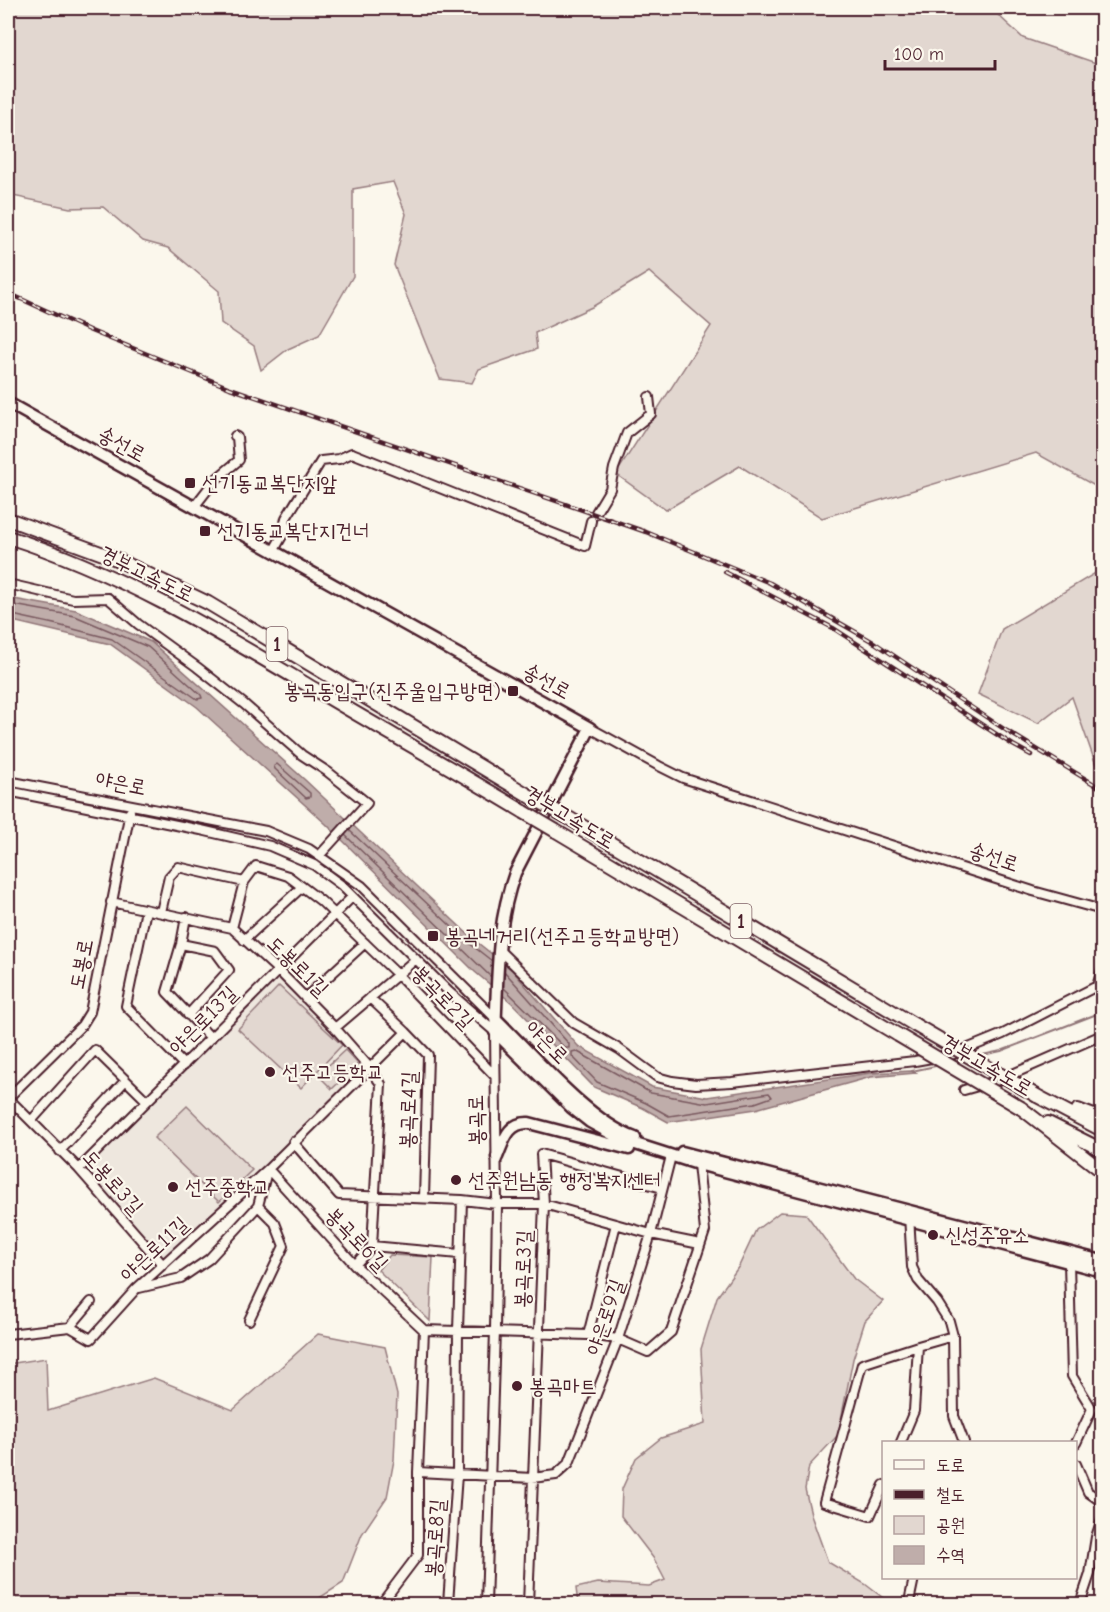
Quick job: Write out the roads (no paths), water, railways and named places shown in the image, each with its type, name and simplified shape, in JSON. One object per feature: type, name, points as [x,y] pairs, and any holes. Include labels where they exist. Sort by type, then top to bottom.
[{"type":"highway","name":"경부고속도로","points":[[8,519],[114,558],[208,603],[915,1025],[1037,1096],[1102,1130]]},
{"type":"highway","name":"경부고속도로","points":[[8,537],[94,569],[160,599],[237,641],[1021,1108],[1102,1150]]},
{"type":"highway","points":[[1037,1096],[1102,1119]]},
{"type":"highway","points":[[1021,1108],[1102,1171]]},
{"type":"main road","name":"송선로","points":[[8,403],[590,728]]},
{"type":"main road","name":"봉곡로","points":[[495,1032],[503,911],[515,873],[590,728]]},
{"type":"main road","name":"야은로","points":[[495,1018],[562,1085],[600,1119],[628,1135],[660,1147],[1102,1271]]},
{"type":"main road","name":"야은로","points":[[495,1032],[571,1107],[590,1122],[622,1140],[698,1164],[1102,1261]]},
{"type":"main road","points":[[497,1157],[510,1129],[521,1123],[530,1123],[634,1150],[671,1156]]},
{"type":"street","points":[[273,552],[287,527],[286,518],[321,461],[339,459],[352,453],[407,473],[585,546],[593,518],[610,489],[614,468],[627,433],[651,414],[649,397]]},
{"type":"street","points":[[194,507],[215,480],[239,460],[237,437],[235,436]]},
{"type":"street","points":[[8,584],[73,599],[108,598],[138,624],[243,704],[302,755],[367,803],[319,856]]},
{"type":"street","name":"송선로","points":[[590,728],[683,778],[1033,891],[1102,910]]},
{"type":"street","name":"야은로","points":[[8,782],[266,831],[309,849],[362,886],[495,1018]]},
{"type":"street","name":"야은로","points":[[8,791],[270,846],[314,865],[352,897],[449,992],[495,1032]]},
{"type":"street","name":"도봉로","points":[[8,1098],[82,1025],[90,1012],[131,805]]},
{"type":"street","name":"봉곡로2길","points":[[244,882],[256,866],[288,876],[335,914],[398,975],[495,1076]]},
{"type":"street","points":[[111,902],[232,928],[244,882],[178,867],[169,877],[161,912]]},
{"type":"street","points":[[244,940],[302,887]]},
{"type":"street","name":"야은로13길","points":[[79,1169],[352,897]]},
{"type":"street","points":[[146,910],[126,1006],[184,1065]]},
{"type":"street","points":[[186,917],[167,992],[211,1038]]},
{"type":"street","name":"도봉로1길","points":[[232,928],[278,970],[335,1028],[369,1067]]},
{"type":"street","points":[[305,998],[365,943]]},
{"type":"street","points":[[181,944],[215,951],[230,970],[188,1015]]},
{"type":"street","points":[[499,950],[574,1023],[619,1049],[657,1077],[672,1082],[696,1084],[915,1061],[954,1054],[1003,1034],[1097,986],[1102,970]]},
{"type":"street","points":[[335,1028],[416,959]]},
{"type":"street","points":[[370,998],[406,1032]]},
{"type":"street","name":"야은로11길","points":[[70,1327],[90,1339],[136,1289],[268,1169],[406,1032]]},
{"type":"street","name":"봉곡로4길","points":[[406,1032],[428,1055],[424,1198]]},
{"type":"street","name":"봉곡로","points":[[486,1605],[497,1204],[495,1032]]},
{"type":"street","points":[[964,1090],[999,1080],[1102,1035]]},
{"type":"street","points":[[32,1121],[95,1050],[147,1101]]},
{"type":"street","name":"봉곡로4길","points":[[369,1067],[381,1084],[372,1246]]},
{"type":"street","name":"도봉로3길","points":[[60,1151],[125,1081]]},
{"type":"street","name":"도봉로3길","points":[[8,1098],[79,1169],[163,1264]]},
{"type":"street","points":[[293,1142],[339,1195],[462,1200],[497,1204]]},
{"type":"street","name":"봉곡로3길","points":[[528,1605],[544,1204],[541,1154],[662,1188]]},
{"type":"street","name":"야은로9길","points":[[550,1476],[561,1472],[569,1463],[618,1339],[651,1234],[671,1156]]},
{"type":"street","points":[[418,1472],[424,1330],[588,1335],[618,1339],[648,1352],[671,1332],[705,1231],[698,1164]]},
{"type":"street","points":[[136,1289],[181,1278],[209,1259],[258,1206],[268,1169]]},
{"type":"street","name":"봉곡로6길","points":[[268,1169],[355,1265],[424,1330]]},
{"type":"street","points":[[457,1474],[459,1254],[462,1200]]},
{"type":"street","name":"봉곡로3길","points":[[497,1204],[544,1204],[651,1234],[700,1244]]},
{"type":"street","points":[[249,1320],[284,1246],[275,1223],[258,1206]]},
{"type":"street","points":[[909,1216],[912,1267],[918,1280],[937,1302],[949,1321],[953,1336],[954,1416],[963,1441]]},
{"type":"street","points":[[588,1335],[616,1224]]},
{"type":"street","points":[[355,1265],[372,1246],[459,1254]]},
{"type":"street","points":[[1069,1262],[1072,1376],[1092,1409]]},
{"type":"street","points":[[8,1334],[70,1327],[91,1302]]},
{"type":"street","points":[[882,1489],[870,1516],[824,1502],[862,1364],[953,1336]]},
{"type":"street","points":[[902,1441],[914,1412],[918,1346]]},
{"type":"street","points":[[1092,1409],[1102,1407]]},
{"type":"street","points":[[1077,1441],[1092,1409]]},
{"type":"street","points":[[1077,1466],[1088,1492],[1102,1502]]},
{"type":"street","name":"봉곡로8길","points":[[381,1605],[418,1555],[418,1472],[532,1478],[550,1476]]},
{"type":"street","name":"봉곡로8길","points":[[448,1605],[457,1474]]},
{"type":"street","points":[[1080,1605],[1090,1574],[1096,1537],[1102,1519]]},
{"type":"street","points":[[909,1602],[914,1579]]},
{"type":"water","points":[[8,598],[76,610],[151,642],[305,780],[473,939],[512,970],[578,1046],[652,1087],[707,1097],[870,1073],[912,1071],[916,1073],[871,1077],[756,1109],[668,1122],[643,1108],[594,1087],[512,1003],[475,972],[326,824],[197,707],[110,644],[8,620]]},
{"type":"waterway","points":[[978,1056],[1001,1051],[1102,1012]]},
{"type":"waterway","points":[[952,1062],[964,1059]]},
{"type":"waterway","points":[[916,1073],[912,1071],[940,1065]]},
{"type":"railway","points":[[8,293],[91,331],[230,388],[646,532],[770,583],[875,643],[1007,731],[1102,789]]},
{"type":"railway","points":[[725,572],[833,628],[1031,755]]},
{"type":"place","name":"선기동교복단지앞","points":[[190,483]]},
{"type":"place","name":"선기동교복단지건너","points":[[205,531]]},
{"type":"place","name":"봉곡동입구(진주울입구방면)","points":[[513,691]]},
{"type":"place","name":"봉곡네거리(선주고등학교방면)","points":[[433,936]]},
{"type":"place","name":"선주고등학교","points":[[270,1072]]},
{"type":"place","name":"선주원남동 행정복지센터","points":[[456,1180]]},
{"type":"place","name":"선주중학교","points":[[173,1187]]},
{"type":"place","name":"신성주유소","points":[[933,1235]]},
{"type":"place","name":"봉곡마트","points":[[517,1386]]}]
